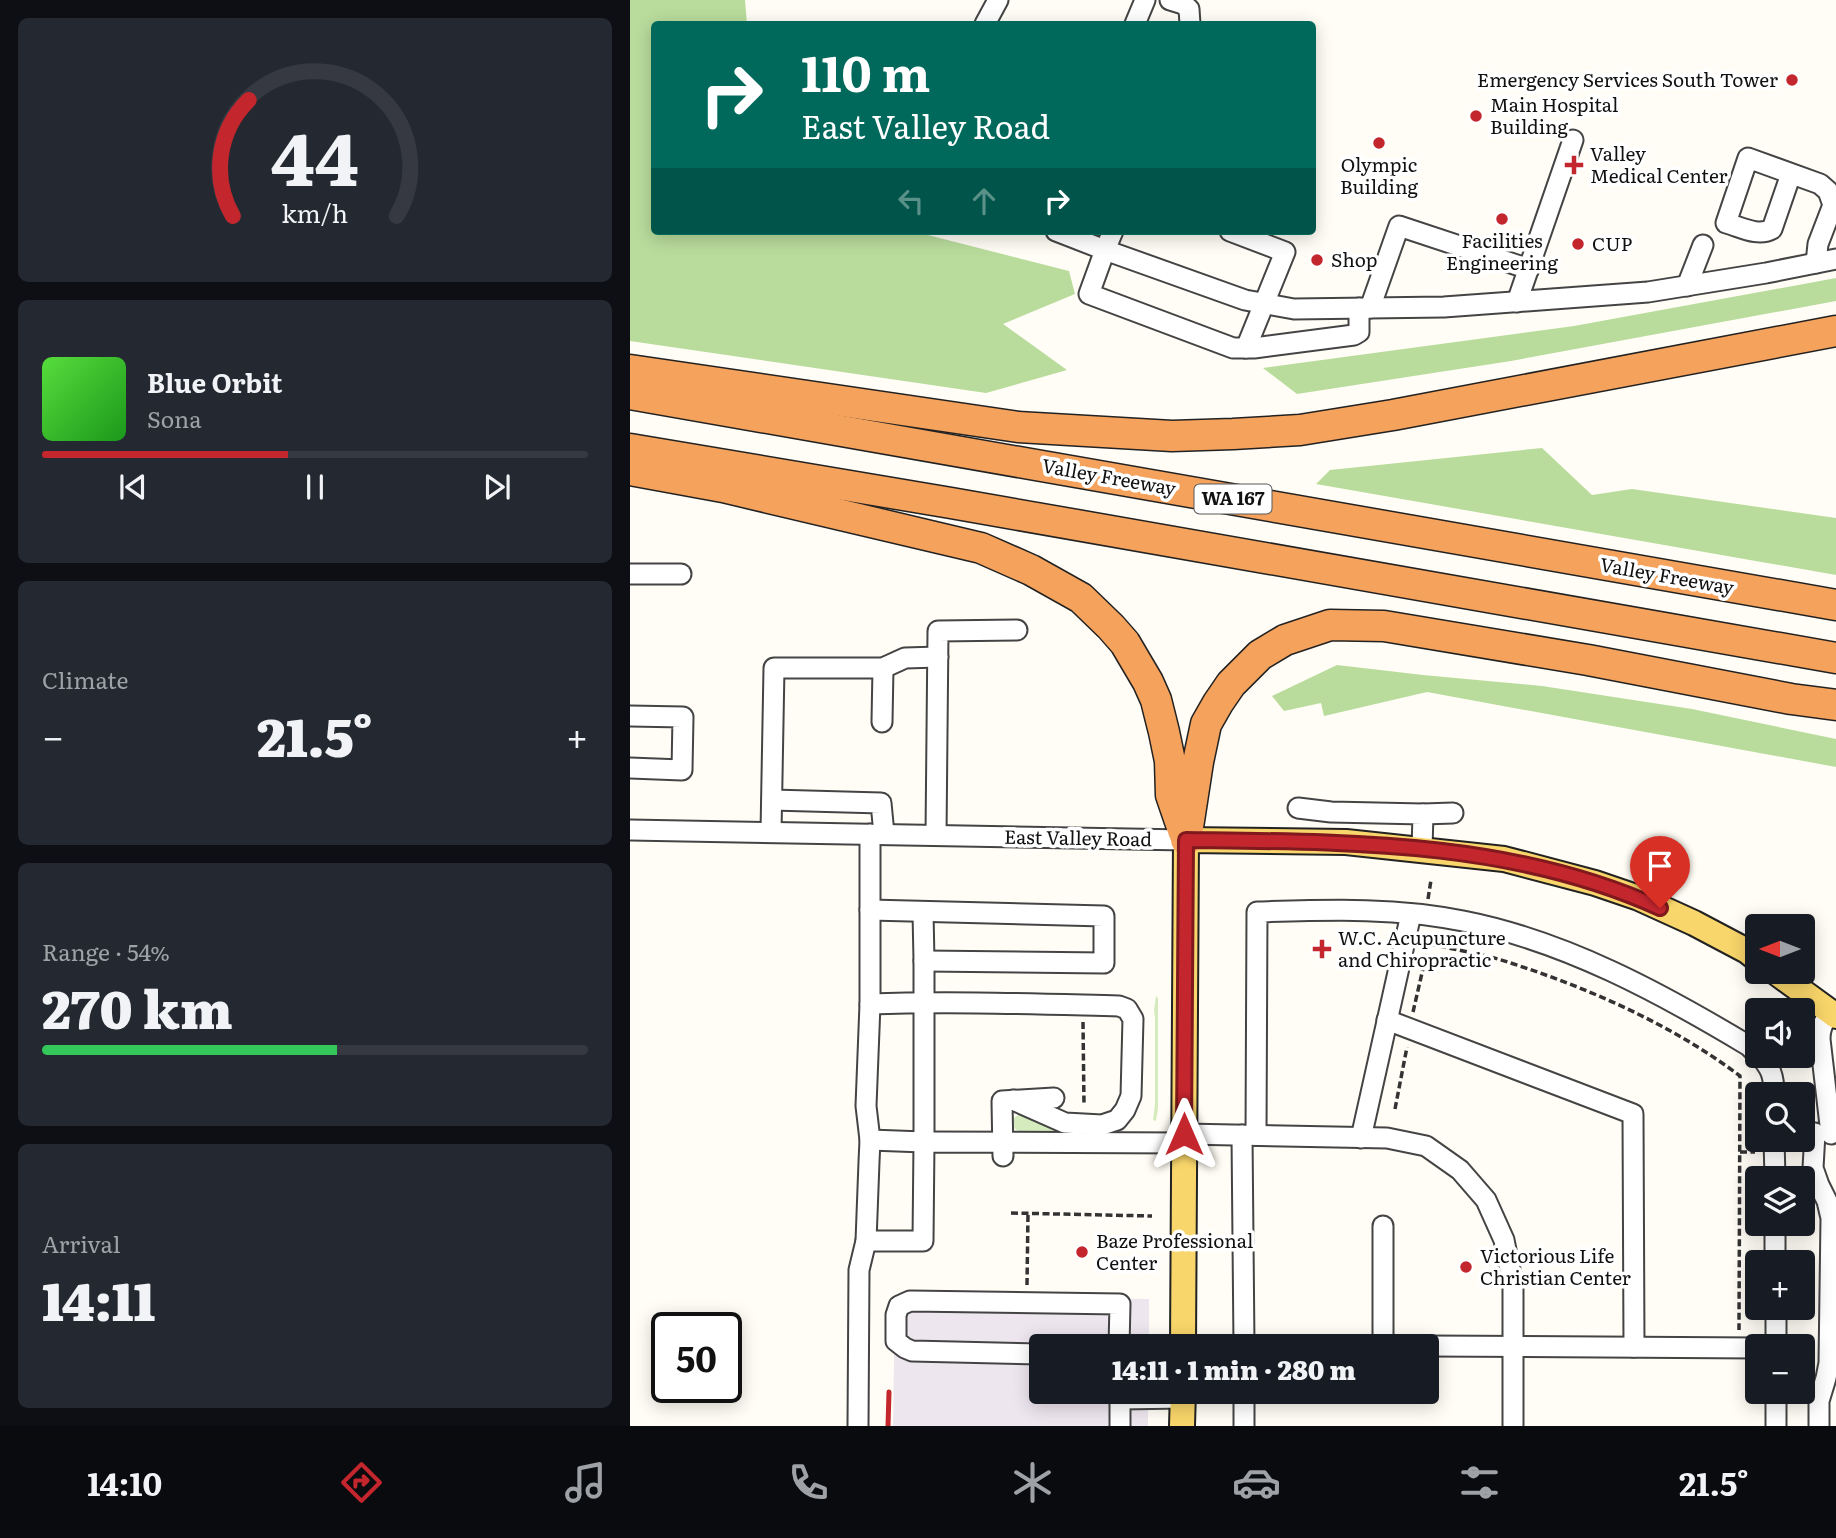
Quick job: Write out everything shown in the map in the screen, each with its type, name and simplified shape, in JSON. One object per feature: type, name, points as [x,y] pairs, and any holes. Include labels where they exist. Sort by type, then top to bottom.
[{"type":"highway","points":[[630,370],[1018,427],[1172,436],[1233,435],[1300,430],[1393,415],[1836,331]]},
{"type":"highway","name":"Valley Freeway","points":[[630,394],[1836,605]]},
{"type":"highway","points":[[630,410],[1836,620]]},
{"type":"highway","points":[[630,449],[1836,658]]},
{"type":"highway","points":[[630,470],[723,487],[981,548],[1031,570],[1081,598],[1125,643],[1156,700],[1170,761],[1171,794],[1186,840]]},
{"type":"highway","points":[[1186,840],[1206,724],[1218,703],[1231,684],[1260,655],[1285,640],[1330,625],[1384,626],[1836,705]]},
{"type":"main road","name":"East Valley Road","points":[[1186,840],[1370,844],[1504,859],[1595,883],[1639,898],[1745,950]]},
{"type":"main road","points":[[1183,1334],[1186,840]]},
{"type":"main road","points":[[1792,984],[1833,1014]]},
{"type":"main road","points":[[1182,1426],[1183,1404]]},
{"type":"street","points":[[987,21],[998,0]]},
{"type":"street","points":[[1136,21],[1145,0]]},
{"type":"street","points":[[1170,0],[1189,9],[1190,21]]},
{"type":"street","points":[[1517,302],[1573,140]]},
{"type":"street","points":[[1791,174],[1820,184],[1832,182],[1833,205],[1818,244],[1816,263]]},
{"type":"street","points":[[1111,235],[1088,293],[1233,348],[1354,335],[1359,332],[1365,308],[1399,226],[1529,269]]},
{"type":"street","points":[[1066,235],[1245,300],[1294,309],[1444,307],[1648,292],[1836,259]]},
{"type":"street","points":[[1240,235],[1285,252],[1246,348]]},
{"type":"street","points":[[1687,286],[1703,245]]},
{"type":"street","points":[[630,574],[681,574]]},
{"type":"street","points":[[936,835],[938,631],[1017,630]]},
{"type":"street","points":[[771,832],[774,668],[883,668],[905,658],[938,657]]},
{"type":"street","points":[[882,722],[883,668]]},
{"type":"street","points":[[630,716],[682,717],[682,769],[630,768]]},
{"type":"street","points":[[772,800],[881,803],[870,910],[866,1106],[870,1140],[866,1241],[859,1270],[858,1426]]},
{"type":"street","points":[[1298,808],[1371,814],[1453,813]]},
{"type":"street","points":[[1324,811],[1324,842]]},
{"type":"street","points":[[1370,844],[1371,814]]},
{"type":"street","points":[[1422,849],[1423,814]]},
{"type":"street","name":"East Valley Road","points":[[630,830],[1186,840]]},
{"type":"street","points":[[870,910],[1104,916],[1104,963],[924,961]]},
{"type":"street","points":[[1244,1334],[1257,912],[1355,910],[1419,914],[1465,921],[1538,941],[1582,958],[1683,1006],[1745,1044]]},
{"type":"street","points":[[866,1241],[923,1241],[923,912]]},
{"type":"street","points":[[1361,1138],[1387,1020],[1419,914]]},
{"type":"street","points":[[870,1004],[1055,1004],[1119,1006],[1127,1009],[1133,1019],[1131,1096],[1117,1120],[1102,1125],[1065,1123],[1013,1100]]},
{"type":"street","points":[[1819,1426],[1819,1401],[1829,1363],[1831,1218],[1813,1168],[1823,1134],[1820,1030],[1833,1014]]},
{"type":"street","points":[[1387,1020],[1633,1114],[1633,1347]]},
{"type":"street","points":[[1003,1149],[1002,1101],[1054,1098]]},
{"type":"street","points":[[870,1140],[1003,1149],[1249,1135],[1387,1138],[1426,1146],[1460,1170],[1486,1200],[1504,1240],[1513,1284],[1513,1426]]},
{"type":"street","points":[[1383,1226],[1383,1334]]},
{"type":"street","points":[[1029,1354],[905,1349],[896,1341],[896,1315],[899,1306],[909,1301],[1120,1304],[1119,1334]]},
{"type":"street","points":[[1439,1346],[1745,1348]]},
{"type":"street","points":[[1120,1404],[1120,1426]]},
{"type":"street","points":[[1244,1404],[1244,1426]]},
{"type":"street","points":[[1776,1404],[1776,1426]]},
{"type":"path","points":[[1395,1109],[1433,924],[1419,914],[1424,912],[1431,880]]},
{"type":"path","points":[[1429,944],[1497,959],[1616,1004],[1690,1041],[1740,1076],[1739,1335]]},
{"type":"path","points":[[1083,1018],[1084,1125]]},
{"type":"path","points":[[1011,1213],[1152,1216]]},
{"type":"path","points":[[1027,1287],[1028,1213]]},
{"type":"shaded area","points":[[895,1296],[1149,1299],[1149,1334],[1029,1334],[1029,1404],[1148,1404],[1148,1426],[893,1426]]},
{"type":"green space","points":[[630,0],[745,0],[747,21],[651,21],[651,235],[928,235],[1069,271],[1075,294],[1003,324],[1067,370],[986,393],[630,341]]},
{"type":"green space","points":[[1836,278],[1836,301],[1511,361],[1297,394],[1263,368],[1574,326]]},
{"type":"green space","points":[[1542,448],[1592,495],[1632,489],[1836,518],[1836,575],[1316,484],[1330,470]]},
{"type":"green space","points":[[1337,665],[1542,686],[1692,709],[1836,739],[1836,767],[1427,692],[1324,716],[1321,703],[1284,711],[1272,696]]},
{"type":"green space","points":[[1156,996],[1158,1109],[1156,1121],[1153,1120]]},
{"type":"green space","points":[[1019,1115],[1079,1133],[1020,1132],[1015,1129],[1012,1121]]},
{"type":"railway","points":[[888,1426],[889,1392]]},
{"type":"place","name":"Emergency Services South Tower","points":[[1792,80]]},
{"type":"place","name":"Main Hospital Building","points":[[1476,116]]},
{"type":"place","name":"Olympic Building","points":[[1379,143]]},
{"type":"place","name":"Valley Medical Center","points":[[1574,165]]},
{"type":"place","name":"Facilities Engineering","points":[[1502,219]]},
{"type":"place","name":"CUP","points":[[1578,244]]},
{"type":"place","name":"Shop","points":[[1317,260]]},
{"type":"place","name":"W.C. Acupuncture and Chiropractic","points":[[1322,949]]},
{"type":"place","name":"Baze Professional Center","points":[[1082,1252]]},
{"type":"place","name":"Victorious Life Christian Center","points":[[1466,1267]]},
{"type":"route","points":[[1184,1134],[1186,840],[1346,842],[1504,859],[1595,883],[1660,908]]}]
